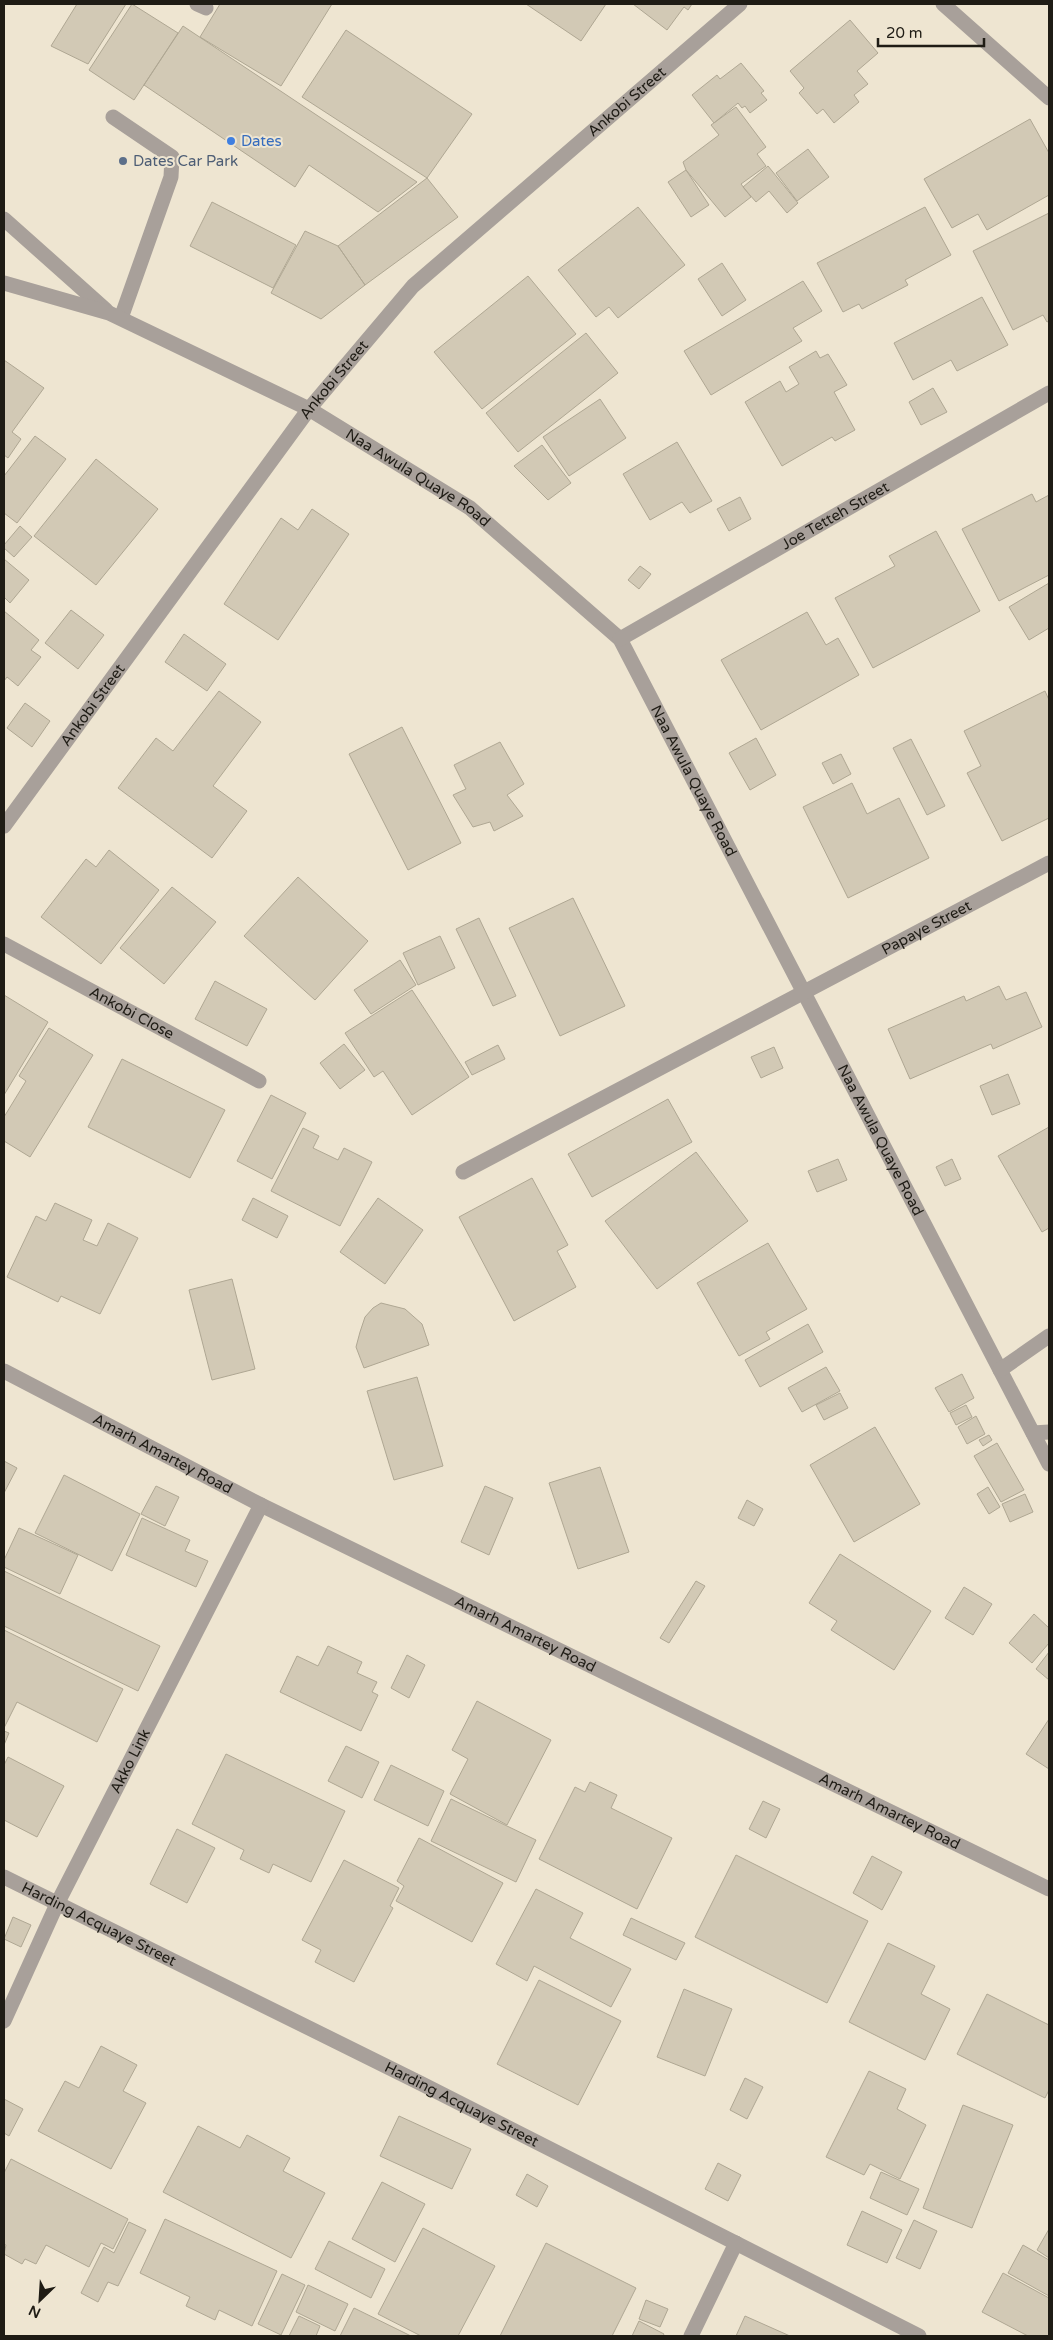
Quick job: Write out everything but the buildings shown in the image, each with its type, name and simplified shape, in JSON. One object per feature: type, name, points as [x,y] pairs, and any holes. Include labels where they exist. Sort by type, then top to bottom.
[{"type":"street","name":"Ankobi Street","points":[[4,826],[308,409],[413,286],[740,4]]},
{"type":"street","points":[[943,4],[1049,98]]},
{"type":"street","points":[[113,117],[172,157],[171,177],[115,315]]},
{"type":"street","name":"Naa Awula Quaye Road","points":[[4,219],[115,315]]},
{"type":"street","name":"Naa Awula Quaye Road","points":[[4,283],[115,315],[308,409],[470,508],[620,639],[1049,1464]]},
{"type":"street","name":"Joe Tetteh Street","points":[[620,639],[1049,393]]},
{"type":"street","name":"Papaye Street","points":[[463,1172],[1049,863]]},
{"type":"street","name":"Ankobi Close","points":[[4,944],[259,1081]]},
{"type":"street","points":[[1000,1370],[1049,1336]]},
{"type":"street","name":"Amarh Amartey Road","points":[[4,1370],[261,1505],[1049,1889]]},
{"type":"street","points":[[1033,1433],[1049,1432]]},
{"type":"street","name":"Akko Link","points":[[4,2021],[57,1904],[261,1505]]},
{"type":"street","name":"Harding Acquaye Street","points":[[4,1877],[420,2083],[919,2336]]},
{"type":"street","points":[[691,2336],[736,2243]]},
{"type":"place","name":"Dates","points":[[231,141]]},
{"type":"place","name":"Dates Car Park","points":[[123,161]]}]
